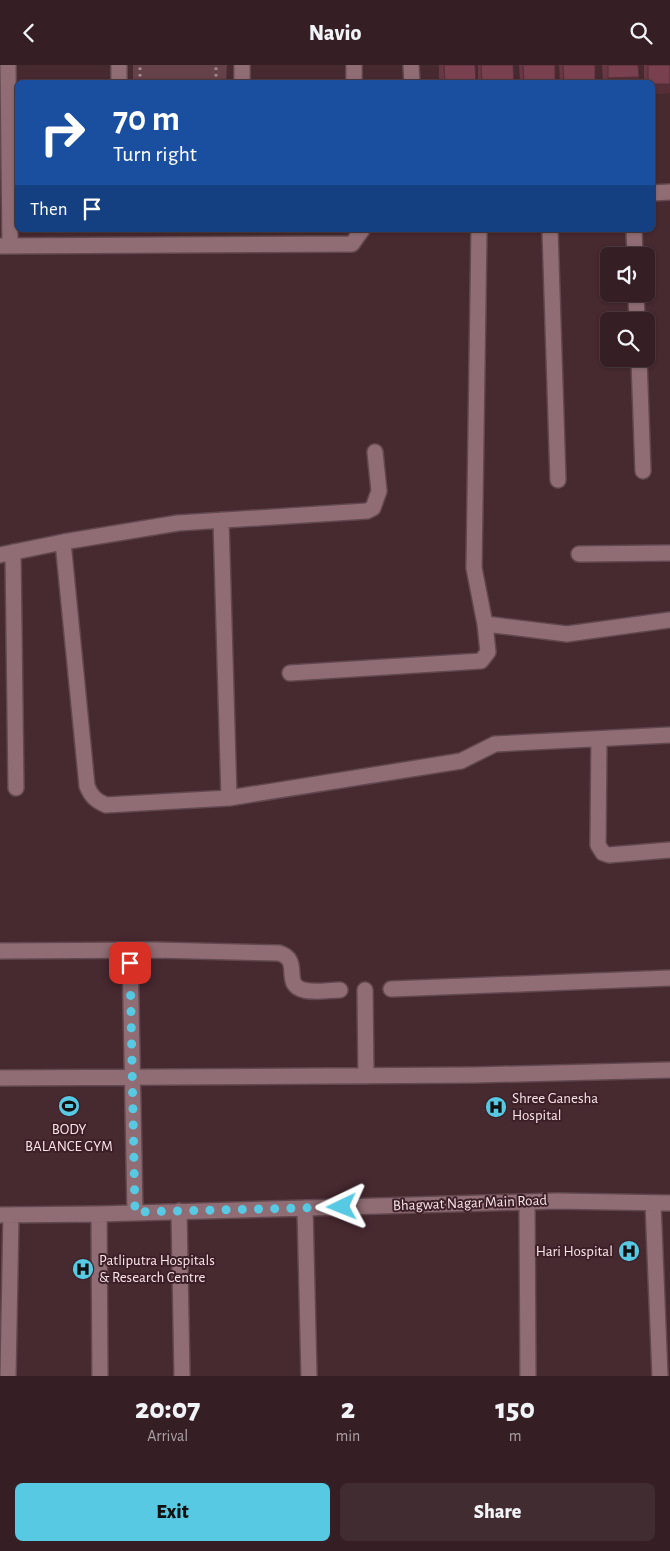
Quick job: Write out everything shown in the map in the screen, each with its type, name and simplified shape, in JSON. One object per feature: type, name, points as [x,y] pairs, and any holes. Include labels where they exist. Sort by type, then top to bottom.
[{"type":"street","points":[[8,65],[13,153],[5,245],[352,244],[361,232]]},
{"type":"street","points":[[119,65],[119,80]]},
{"type":"street","points":[[242,65],[242,80]]},
{"type":"street","points":[[354,65],[354,80]]},
{"type":"street","points":[[411,65],[412,80]]},
{"type":"street","points":[[655,193],[670,192]]},
{"type":"street","points":[[290,673],[481,661],[488,652],[485,624],[474,568],[479,232]]},
{"type":"street","points":[[550,232],[558,480]]},
{"type":"street","points":[[634,232],[635,247]]},
{"type":"street","points":[[639,367],[644,471]]},
{"type":"street","points":[[16,788],[6,554],[63,542],[178,523],[367,511],[373,508],[379,491],[376,452]]},
{"type":"street","points":[[221,520],[229,798]]},
{"type":"street","points":[[63,542],[87,786],[90,794],[97,801],[106,805],[229,798],[461,761],[495,744],[670,735]]},
{"type":"street","points":[[579,554],[670,553]]},
{"type":"street","points":[[485,624],[567,634],[670,620]]},
{"type":"street","points":[[599,739],[598,845],[603,853],[609,855],[670,849]]},
{"type":"street","points":[[0,951],[279,953],[287,955],[291,960],[292,979],[296,985],[304,990],[340,990]]},
{"type":"street","points":[[130,951],[135,1212]]},
{"type":"street","points":[[391,989],[670,978]]},
{"type":"street","points":[[365,990],[366,1076]]},
{"type":"street","points":[[0,1078],[366,1076],[670,1071]]},
{"type":"street","points":[[527,1202],[528,1376]]},
{"type":"street","name":"Bhagwat Nagar Main Road","points":[[5,1215],[527,1202],[670,1203]]},
{"type":"street","points":[[653,1203],[660,1376]]},
{"type":"street","points":[[305,1208],[309,1376]]},
{"type":"street","points":[[179,1211],[182,1376]]},
{"type":"street","points":[[99,1214],[100,1376]]},
{"type":"street","points":[[5,1215],[8,1376]]},
{"type":"path","points":[[140,65],[140,80]]},
{"type":"path","points":[[216,65],[216,80]]},
{"type":"shaded area","points":[[133,65],[227,65],[226,80],[133,80]]},
{"type":"building","points":[[444,65],[475,65],[476,80],[445,80]]},
{"type":"building","points":[[481,65],[513,65],[514,80],[482,80]]},
{"type":"building","points":[[523,65],[555,65],[555,80],[524,80]]},
{"type":"building","points":[[563,65],[595,65],[595,80],[564,80]]},
{"type":"building","points":[[608,65],[638,65],[639,77],[608,78]]},
{"type":"building","points":[[648,65],[670,65],[670,84],[655,84],[655,80],[648,80]]},
{"type":"place","name":"BODY BALANCE GYM","points":[[69,1106]]},
{"type":"place","name":"Shree Ganesha Hospital","points":[[496,1107]]},
{"type":"place","name":"Hari Hospital","points":[[629,1251]]},
{"type":"place","name":"Patliputra Hospitals & Research Centre","points":[[83,1269]]},
{"type":"route","points":[[130,963],[135,1212],[342,1207]]}]
